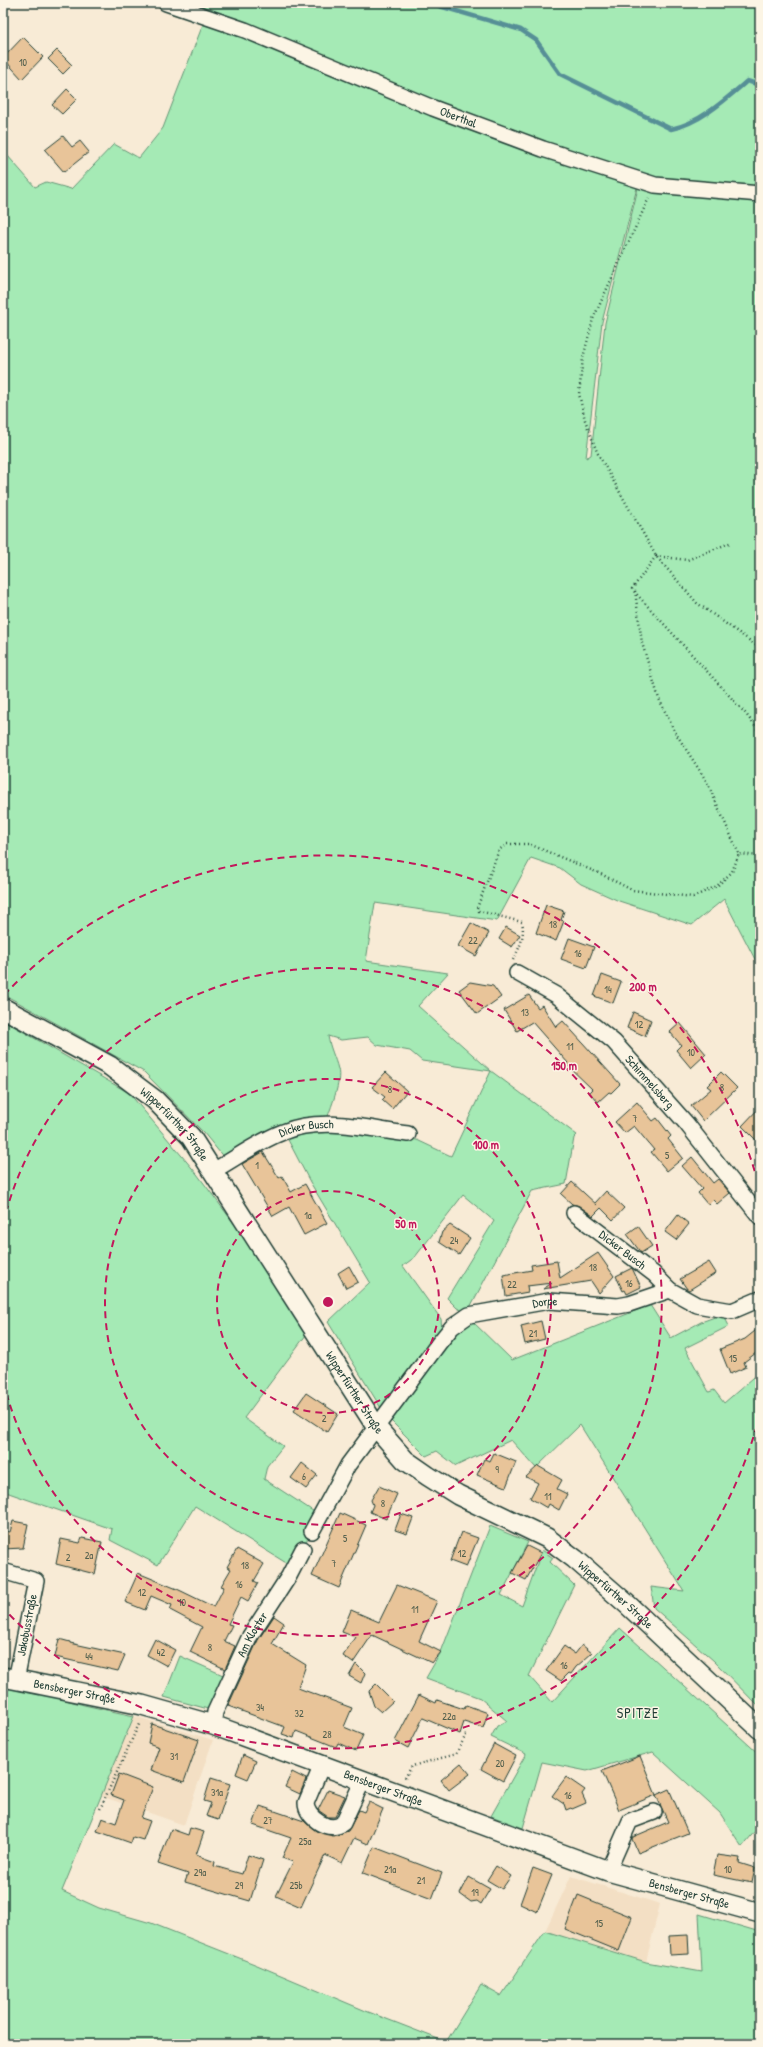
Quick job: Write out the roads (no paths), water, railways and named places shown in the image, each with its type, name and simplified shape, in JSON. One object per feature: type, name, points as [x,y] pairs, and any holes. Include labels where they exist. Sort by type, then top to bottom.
[{"type":"main road","name":"Wipperfürther Straße","points":[[3,1008],[110,1066],[155,1100],[191,1137],[377,1428],[405,1460],[458,1494],[547,1538],[575,1559],[628,1605],[760,1729]]},
{"type":"main road","name":"Bensberger Straße","points":[[10,1678],[151,1708],[213,1725],[397,1792],[476,1824],[608,1871],[760,1914]]},
{"type":"street","name":"Oberthal","points":[[166,3],[245,30],[433,108],[543,149],[655,185],[760,194]]},
{"type":"street","name":"Schimmelsberg","points":[[517,973],[556,995],[614,1042],[686,1123],[760,1216]]},
{"type":"street","name":"Dicker Busch","points":[[213,1171],[275,1136],[294,1128],[325,1123],[408,1134]]},
{"type":"street","name":"Dicker Busch","points":[[574,1213],[654,1274],[670,1290]]},
{"type":"street","name":"Dorpe","points":[[377,1428],[439,1343],[452,1327],[468,1315],[549,1301],[618,1306],[629,1304],[670,1290]]},
{"type":"street","points":[[670,1290],[697,1305],[732,1310],[760,1299]]},
{"type":"street","points":[[312,1531],[348,1466],[377,1428]]},
{"type":"street","name":"Am Kloster","points":[[213,1725],[214,1712],[247,1642],[289,1576],[303,1549]]},
{"type":"street","name":"Jakobusstraße","points":[[3,1571],[36,1581],[10,1678]]},
{"type":"street","points":[[322,1765],[306,1803],[306,1808],[313,1819],[333,1827],[340,1826],[343,1823],[363,1780]]},
{"type":"street","points":[[608,1871],[630,1821],[654,1812]]},
{"type":"waterway","points":[[429,3],[521,30],[536,40],[560,74],[671,129],[692,122],[712,110],[747,81],[760,85]]},
{"type":"district","name":"SPITZE","points":[[638,1713]]}]
